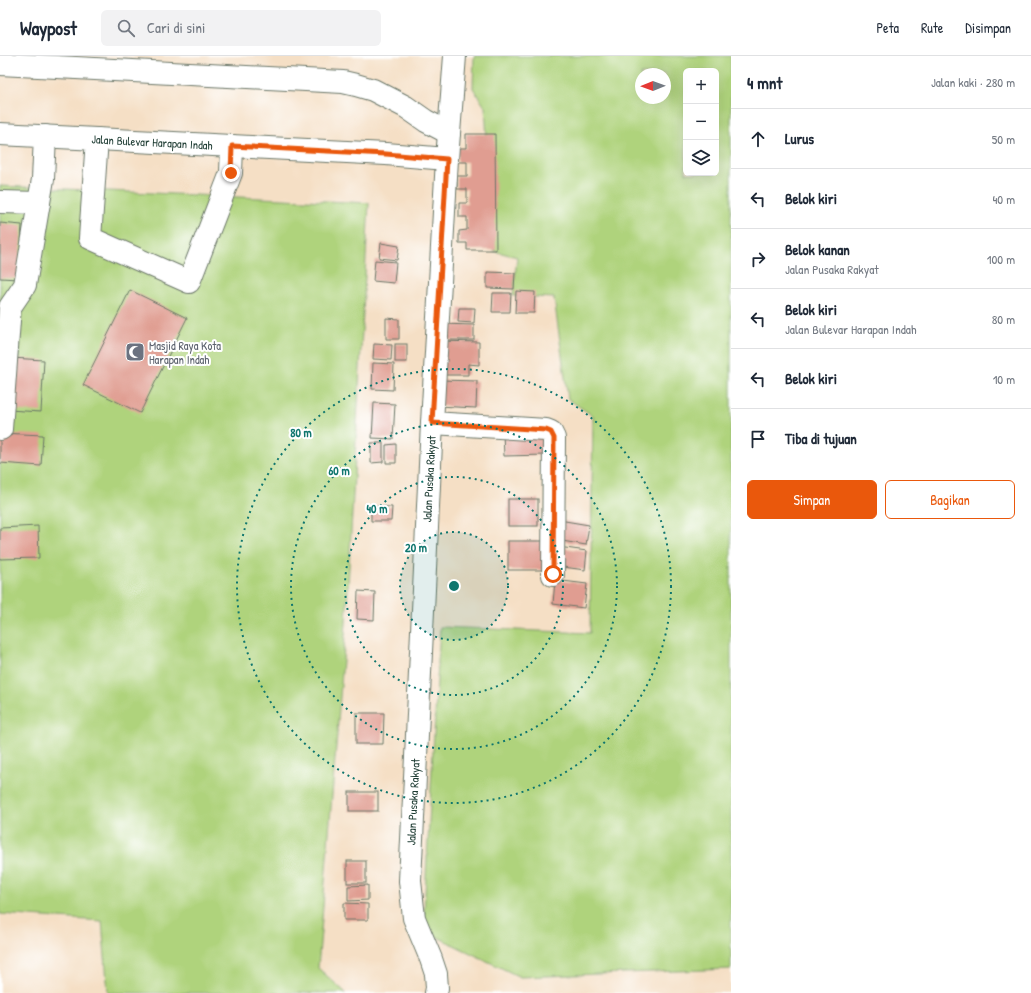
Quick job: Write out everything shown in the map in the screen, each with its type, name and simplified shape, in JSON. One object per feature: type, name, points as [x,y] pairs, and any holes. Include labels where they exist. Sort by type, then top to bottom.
[{"type":"street","name":"Jalan Pusaka Rakyat","points":[[436,993],[436,974],[414,918],[410,880],[432,423],[447,159],[455,56]]},
{"type":"street","points":[[0,64],[343,82],[373,90],[406,107],[426,121],[449,133]]},
{"type":"street","name":"Jalan Bulevar Harapan Indah","points":[[0,134],[386,154],[447,159]]},
{"type":"street","points":[[1,429],[10,307],[25,285],[43,179],[45,136]]},
{"type":"street","points":[[97,139],[90,238],[189,282],[231,173],[232,146]]},
{"type":"street","points":[[0,202],[39,203]]},
{"type":"street","points":[[432,423],[546,430],[551,432],[554,438],[553,574]]},
{"type":"green space","points":[[474,56],[731,56],[731,969],[520,977],[423,930],[440,627],[590,633],[593,416],[568,399],[554,298],[513,296],[517,257],[494,251],[485,107],[473,88]]},
{"type":"green space","points":[[0,186],[369,203],[346,623],[318,968],[346,993],[108,993],[102,921],[0,914]]},
{"type":"building","points":[[466,134],[495,134],[496,250],[467,250],[467,243],[459,243],[459,231],[467,230],[467,217],[459,217],[459,203],[467,203],[467,189],[457,189],[457,176],[467,176],[467,162],[458,162],[458,148],[466,148]]},
{"type":"building","points":[[0,223],[22,225],[19,279],[0,278]]},
{"type":"building","points":[[381,243],[399,246],[397,260],[379,258]]},
{"type":"building","points":[[375,260],[396,262],[394,283],[373,281]]},
{"type":"building","points":[[487,272],[515,273],[514,289],[487,288]]},
{"type":"building","name":"Masjid Raya Kota Harapan Indah","points":[[130,290],[187,318],[140,413],[83,385]]},
{"type":"building","points":[[516,291],[535,292],[534,313],[515,313]]},
{"type":"building","points":[[493,293],[511,293],[510,312],[492,312]]},
{"type":"building","points":[[459,308],[475,308],[474,323],[458,322]]},
{"type":"building","points":[[386,318],[399,319],[399,339],[386,339]]},
{"type":"building","points":[[440,324],[474,325],[474,340],[440,340]]},
{"type":"building","points":[[439,341],[479,342],[479,365],[468,364],[468,375],[438,375]]},
{"type":"building","points":[[374,344],[392,345],[391,360],[373,359]]},
{"type":"building","points":[[395,344],[407,344],[407,362],[395,362]]},
{"type":"building","points":[[11,358],[44,360],[41,412],[8,410]]},
{"type":"building","points":[[373,363],[394,364],[393,390],[372,389]]},
{"type":"building","points":[[439,380],[477,381],[476,408],[438,406]]},
{"type":"building","points":[[374,403],[395,404],[393,439],[372,438]]},
{"type":"building","points":[[544,431],[545,455],[504,456],[503,432]]},
{"type":"building","points":[[0,433],[43,435],[41,466],[0,463]]},
{"type":"building","points":[[371,443],[383,443],[383,462],[371,463]]},
{"type":"building","points":[[396,444],[396,463],[386,463],[386,445]]},
{"type":"building","points":[[508,499],[538,499],[538,526],[508,526]]},
{"type":"building","points":[[371,506],[392,507],[391,521],[371,521]]},
{"type":"building","points":[[559,520],[589,525],[586,545],[556,540]]},
{"type":"building","points":[[38,526],[39,558],[0,559],[0,528]]},
{"type":"building","points":[[508,541],[549,541],[549,570],[508,570]]},
{"type":"building","points":[[558,547],[587,551],[585,570],[556,566]]},
{"type":"building","points":[[555,580],[587,584],[584,608],[553,604]]},
{"type":"building","points":[[358,591],[375,592],[374,620],[357,619]]},
{"type":"building","points":[[356,713],[384,713],[383,744],[356,744]]},
{"type":"building","points":[[349,792],[378,792],[378,811],[349,811]]},
{"type":"building","points":[[347,861],[366,861],[366,883],[347,883]]},
{"type":"building","points":[[368,885],[368,900],[348,901],[348,886]]},
{"type":"building","points":[[344,903],[368,904],[368,920],[344,920]]},
{"type":"place","name":"Masjid Raya Kota Harapan Indah","points":[[135,352]]},
{"type":"route","points":[[231,173],[232,146],[386,154],[447,159],[432,423],[546,430],[551,432],[554,438],[553,574]]}]
